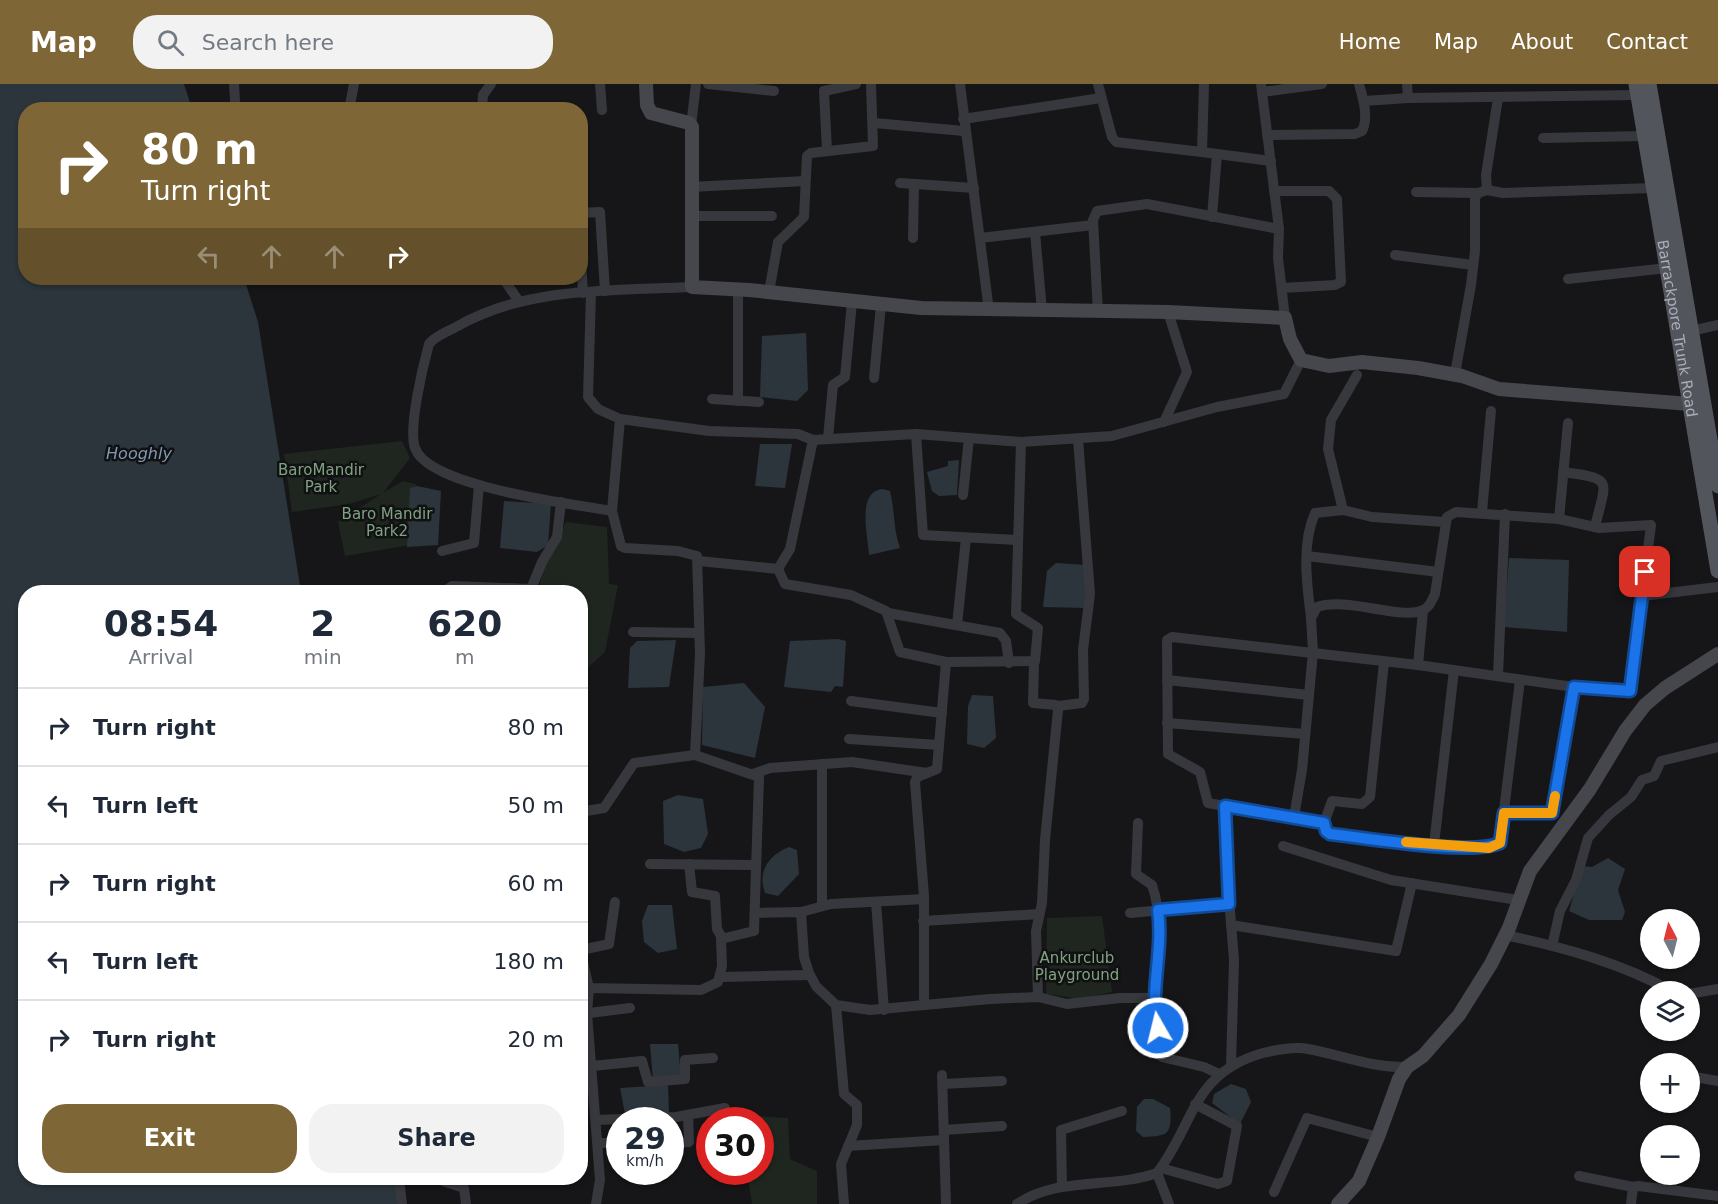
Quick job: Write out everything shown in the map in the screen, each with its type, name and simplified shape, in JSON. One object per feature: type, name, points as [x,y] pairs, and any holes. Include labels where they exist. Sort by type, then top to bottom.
[{"type":"main road","name":"Barrackpore Trunk Road","points":[[1641,88],[1653,188],[1718,571]]},
{"type":"main road","name":"Barrackpore Trunk Road","points":[[1641,88],[1691,331],[1718,486]]},
{"type":"street","points":[[234,84],[235,101]]},
{"type":"street","points":[[351,102],[354,84]]},
{"type":"street","points":[[483,102],[483,95],[491,84]]},
{"type":"street","points":[[600,84],[602,110]]},
{"type":"street","points":[[646,84],[647,105],[651,113],[689,123],[691,126]]},
{"type":"street","points":[[692,287],[691,126],[696,84]]},
{"type":"street","points":[[708,84],[774,91]]},
{"type":"street","points":[[827,151],[824,89],[856,84]]},
{"type":"street","points":[[769,292],[778,242],[804,217],[805,181],[809,153],[873,146],[871,84]]},
{"type":"street","points":[[960,84],[964,131],[975,188],[989,311]]},
{"type":"street","points":[[1098,84],[1112,137],[1116,142],[1270,161]]},
{"type":"street","points":[[1202,152],[1204,84]]},
{"type":"street","points":[[1301,360],[1290,339],[1285,318],[1278,258],[1280,229],[1261,88],[1322,84]]},
{"type":"street","points":[[1267,135],[1355,134],[1362,131],[1365,126],[1364,101],[1359,84]]},
{"type":"street","points":[[1407,84],[1408,98]]},
{"type":"street","points":[[1364,101],[1408,98],[1498,98],[1641,88]]},
{"type":"street","points":[[963,119],[1101,98]]},
{"type":"street","points":[[1455,374],[1473,265],[1474,198],[1483,192],[1498,98]]},
{"type":"street","points":[[874,123],[964,131]]},
{"type":"street","points":[[1543,138],[1645,136]]},
{"type":"street","points":[[1212,217],[1218,154]]},
{"type":"street","points":[[692,187],[805,181]]},
{"type":"street","points":[[900,183],[975,188]]},
{"type":"street","points":[[913,238],[914,184]]},
{"type":"street","points":[[1416,192],[1503,193],[1653,188]]},
{"type":"street","points":[[1274,191],[1329,191],[1337,199],[1341,282],[1335,285],[1282,288]]},
{"type":"street","points":[[1098,313],[1093,225],[1093,216],[1097,211],[1135,204],[1280,229]]},
{"type":"street","points":[[588,213],[600,212],[605,291]]},
{"type":"street","points":[[692,216],[772,216]]},
{"type":"street","points":[[980,238],[1093,225]]},
{"type":"street","points":[[1035,232],[1042,311]]},
{"type":"street","points":[[1395,255],[1473,265]]},
{"type":"street","points":[[1568,279],[1667,268]]},
{"type":"street","points":[[508,285],[518,300]]},
{"type":"street","points":[[586,285],[588,397],[598,409],[621,419],[710,431],[798,434],[813,440],[916,434],[1021,442],[1113,436],[1217,407],[1284,394],[1301,360]]},
{"type":"street","points":[[612,511],[479,485],[446,475],[417,454],[413,442],[419,384],[431,341],[486,312],[518,300],[587,292],[692,287],[738,289],[881,305],[989,311],[1168,312],[1285,318]]},
{"type":"street","points":[[738,289],[738,401]]},
{"type":"street","points":[[828,438],[833,385],[845,377],[852,302]]},
{"type":"street","points":[[874,378],[881,305]]},
{"type":"street","points":[[1164,422],[1187,372],[1168,312]]},
{"type":"street","points":[[1691,331],[1718,325]]},
{"type":"street","points":[[1301,360],[1329,366],[1362,362],[1455,374],[1499,389],[1690,404]]},
{"type":"street","points":[[1343,510],[1328,449],[1331,420],[1358,375]]},
{"type":"street","points":[[712,399],[759,402]]},
{"type":"street","points":[[1482,512],[1491,411]]},
{"type":"street","points":[[621,419],[612,511],[623,547],[678,551],[697,556],[699,561],[695,755]]},
{"type":"street","points":[[1559,519],[1568,423]]},
{"type":"street","points":[[916,434],[922,535],[1017,540]]},
{"type":"street","points":[[963,495],[969,438]]},
{"type":"street","points":[[1021,442],[1016,614],[1039,630],[1034,663],[1032,703],[1058,706],[1082,703],[1084,699],[1083,647],[1090,594],[1078,439]]},
{"type":"street","points":[[778,569],[790,549],[813,440]]},
{"type":"street","points":[[1563,472],[1598,477],[1602,481],[1604,489],[1595,527]]},
{"type":"street","points":[[442,551],[474,543],[479,485]]},
{"type":"street","points":[[534,585],[540,565],[557,537],[561,502]]},
{"type":"street","points":[[1294,817],[1313,652],[1306,581],[1309,528],[1315,513],[1343,510],[1372,517],[1445,522]]},
{"type":"street","points":[[1311,618],[1317,607],[1328,603],[1410,612],[1423,611],[1430,605],[1435,594],[1445,522],[1447,517],[1456,512],[1559,519],[1595,527],[1650,525],[1630,691],[1520,681],[1498,675],[1418,664],[1172,637],[1167,644],[1168,755],[1200,772],[1208,803],[1324,823]]},
{"type":"street","points":[[1498,675],[1504,514]]},
{"type":"street","points":[[957,625],[966,538]]},
{"type":"street","points":[[1307,556],[1438,572]]},
{"type":"street","points":[[699,561],[778,569]]},
{"type":"street","points":[[778,569],[784,584],[851,595],[888,613],[1000,633],[1006,641],[1009,663]]},
{"type":"street","points":[[1642,596],[1718,587]]},
{"type":"street","points":[[1418,664],[1423,611]]},
{"type":"street","points":[[888,613],[900,652],[946,662],[1034,663]]},
{"type":"street","points":[[633,632],[699,633]]},
{"type":"street","points":[[1338,1204],[1359,1180],[1378,1137],[1392,1094],[1407,1067],[1423,1056],[1459,1015],[1505,935],[1530,872],[1583,799],[1625,730],[1645,705],[1665,688],[1718,654]]},
{"type":"street","points":[[924,1004],[924,899],[915,782],[917,777],[937,769],[946,662]]},
{"type":"street","points":[[1384,662],[1370,797],[1362,804],[1332,801],[1324,823],[1326,831],[1330,834],[1434,845],[1489,848],[1500,843],[1520,681]]},
{"type":"street","points":[[1434,845],[1454,670]]},
{"type":"street","points":[[1167,680],[1309,694]]},
{"type":"street","points":[[1504,813],[1552,813],[1574,687]]},
{"type":"street","points":[[851,701],[942,713]]},
{"type":"street","points":[[1038,997],[1036,932],[1058,706]]},
{"type":"street","points":[[1167,723],[1305,734]]},
{"type":"street","points":[[849,739],[939,744]]},
{"type":"street","points":[[1552,946],[1560,911],[1576,880],[1588,838],[1609,815],[1631,797],[1642,780],[1654,776],[1661,761],[1718,747]]},
{"type":"street","points":[[588,811],[604,808],[634,763],[695,755],[759,777],[753,933],[722,938]]},
{"type":"street","points":[[753,774],[770,768],[870,763],[927,773]]},
{"type":"street","points":[[822,764],[822,906]]},
{"type":"street","points":[[1225,806],[1234,960],[1231,1066]]},
{"type":"street","points":[[1138,823],[1136,874],[1152,885],[1158,910],[1159,961],[1154,999],[1158,1006],[1159,1054],[1164,1058],[1204,1066],[1219,1074]]},
{"type":"street","points":[[1283,846],[1381,877],[1518,900]]},
{"type":"street","points":[[650,864],[756,865]]},
{"type":"street","points":[[589,988],[701,990],[713,986],[721,977],[722,938],[717,929],[715,896],[692,892],[690,864]]},
{"type":"street","points":[[1231,925],[1396,951],[1412,883]]},
{"type":"street","points":[[755,914],[801,912],[822,906],[924,899]]},
{"type":"street","points":[[588,948],[609,944],[615,902]]},
{"type":"street","points":[[876,902],[884,1010]]},
{"type":"street","points":[[1130,913],[1229,904]]},
{"type":"street","points":[[801,912],[804,957],[809,975],[816,986],[837,1005],[884,1010],[924,1004],[1038,997],[1067,1004],[1120,998],[1154,999]]},
{"type":"street","points":[[923,921],[1039,914]]},
{"type":"street","points":[[1505,935],[1552,946],[1654,981]]},
{"type":"street","points":[[721,977],[809,975]]},
{"type":"street","points":[[588,983],[588,993]]},
{"type":"street","points":[[1700,992],[1718,990]]},
{"type":"street","points":[[837,1005],[844,1094],[857,1105],[857,1125],[841,1164],[844,1204]]},
{"type":"street","points":[[588,1013],[630,1008]]},
{"type":"street","points":[[588,1040],[600,1180],[596,1204]]},
{"type":"street","points":[[1169,1204],[1159,1171],[1195,1104],[1219,1074],[1231,1066],[1248,1057],[1275,1050],[1304,1048],[1370,1065],[1407,1067]]},
{"type":"street","points":[[592,1066],[642,1061],[648,1082],[657,1082],[685,1078],[685,1060],[713,1058]]},
{"type":"street","points":[[1700,1078],[1718,1081]]},
{"type":"street","points":[[946,1204],[943,1080],[1002,1081]]},
{"type":"street","points":[[1017,1204],[1037,1194],[1062,1187],[1138,1178],[1159,1171],[1218,1184],[1227,1181],[1237,1126],[1195,1104]]},
{"type":"street","points":[[1062,1187],[1061,1130],[1122,1111]]},
{"type":"street","points":[[596,1120],[696,1114]]},
{"type":"street","points":[[684,1143],[689,1143],[688,1116]]},
{"type":"street","points":[[1274,1192],[1307,1118],[1378,1137]]},
{"type":"street","points":[[848,1146],[1002,1126]]},
{"type":"street","points":[[598,1143],[606,1143]]},
{"type":"street","points":[[1579,1176],[1634,1187],[1644,1186],[1718,1196]]},
{"type":"street","points":[[400,1185],[402,1204]]},
{"type":"street","points":[[456,1185],[465,1188],[466,1204]]},
{"type":"street","points":[[1631,1204],[1634,1187]]},
{"type":"green space","name":"BaroMandir Park","points":[[402,441],[410,458],[383,493],[403,481],[416,484],[416,544],[345,556],[338,522],[381,494],[349,504],[292,512],[284,454]]},
{"type":"green space","points":[[566,522],[607,527],[609,584],[618,585],[605,652],[588,668],[588,585],[540,585],[544,567]]},
{"type":"green space","name":"Ankurclub Playground","points":[[1102,916],[1112,992],[1080,999],[1046,994],[1047,918]]},
{"type":"green space","points":[[774,1117],[788,1118],[790,1159],[817,1171],[817,1204],[752,1204],[749,1185],[774,1185]]},
{"type":"water","name":"Hooghly","points":[[0,84],[184,84],[190,102],[18,102],[18,285],[246,285],[258,322],[300,585],[18,585],[18,1185],[395,1185],[399,1204],[0,1204]]},
{"type":"water","points":[[806,333],[808,390],[797,401],[760,397],[762,336]]},
{"type":"water","points":[[760,444],[792,444],[785,488],[755,486]]},
{"type":"water","points":[[959,460],[957,495],[939,496],[932,491],[927,472],[948,466],[948,461]]},
{"type":"water","points":[[417,486],[441,491],[438,545],[407,547],[410,488]]},
{"type":"water","points":[[883,489],[890,491],[900,548],[869,555],[866,506],[869,497]]},
{"type":"water","points":[[504,501],[551,504],[548,545],[537,552],[500,548]]},
{"type":"water","points":[[1509,558],[1569,560],[1567,632],[1504,627]]},
{"type":"water","points":[[1056,563],[1086,565],[1085,608],[1043,607],[1047,571]]},
{"type":"water","points":[[838,639],[846,641],[843,687],[835,686],[831,692],[784,687],[790,641]]},
{"type":"water","points":[[676,640],[669,687],[628,688],[630,648],[637,641]]},
{"type":"water","points":[[744,683],[765,707],[755,758],[702,745],[703,687]]},
{"type":"water","points":[[972,695],[993,696],[996,738],[984,748],[967,744],[968,706]]},
{"type":"water","points":[[678,795],[703,799],[708,834],[701,848],[684,852],[664,844],[663,801]]},
{"type":"water","points":[[789,847],[797,850],[799,874],[778,896],[765,893],[763,878],[766,865],[776,854]]},
{"type":"water","points":[[1608,858],[1625,869],[1618,890],[1625,912],[1622,920],[1589,920],[1569,911],[1582,866],[1592,867]]},
{"type":"water","points":[[648,905],[672,905],[677,949],[658,953],[644,942],[642,921]]},
{"type":"water","points":[[650,1044],[678,1044],[681,1078],[653,1080]]},
{"type":"water","points":[[1231,1084],[1246,1089],[1251,1102],[1240,1124],[1212,1103],[1214,1094]]},
{"type":"water","points":[[668,1085],[669,1107],[624,1107],[620,1088]]},
{"type":"water","points":[[1144,1099],[1153,1099],[1170,1108],[1170,1123],[1167,1132],[1158,1136],[1143,1137],[1136,1131],[1137,1107]]},
{"type":"slow traffic","points":[[1406,842],[1489,848],[1500,843],[1504,813],[1552,813],[1555,796]]},
{"type":"route","points":[[1158,1028],[1158,1006],[1154,999],[1159,961],[1158,910],[1229,904],[1225,806],[1324,823],[1326,831],[1330,834],[1456,847],[1489,848],[1500,843],[1504,813],[1552,813],[1574,687],[1630,691],[1645,572]]},
{"type":"park label","name":"Baro Mandir Park2","points":[[387,522]]}]
